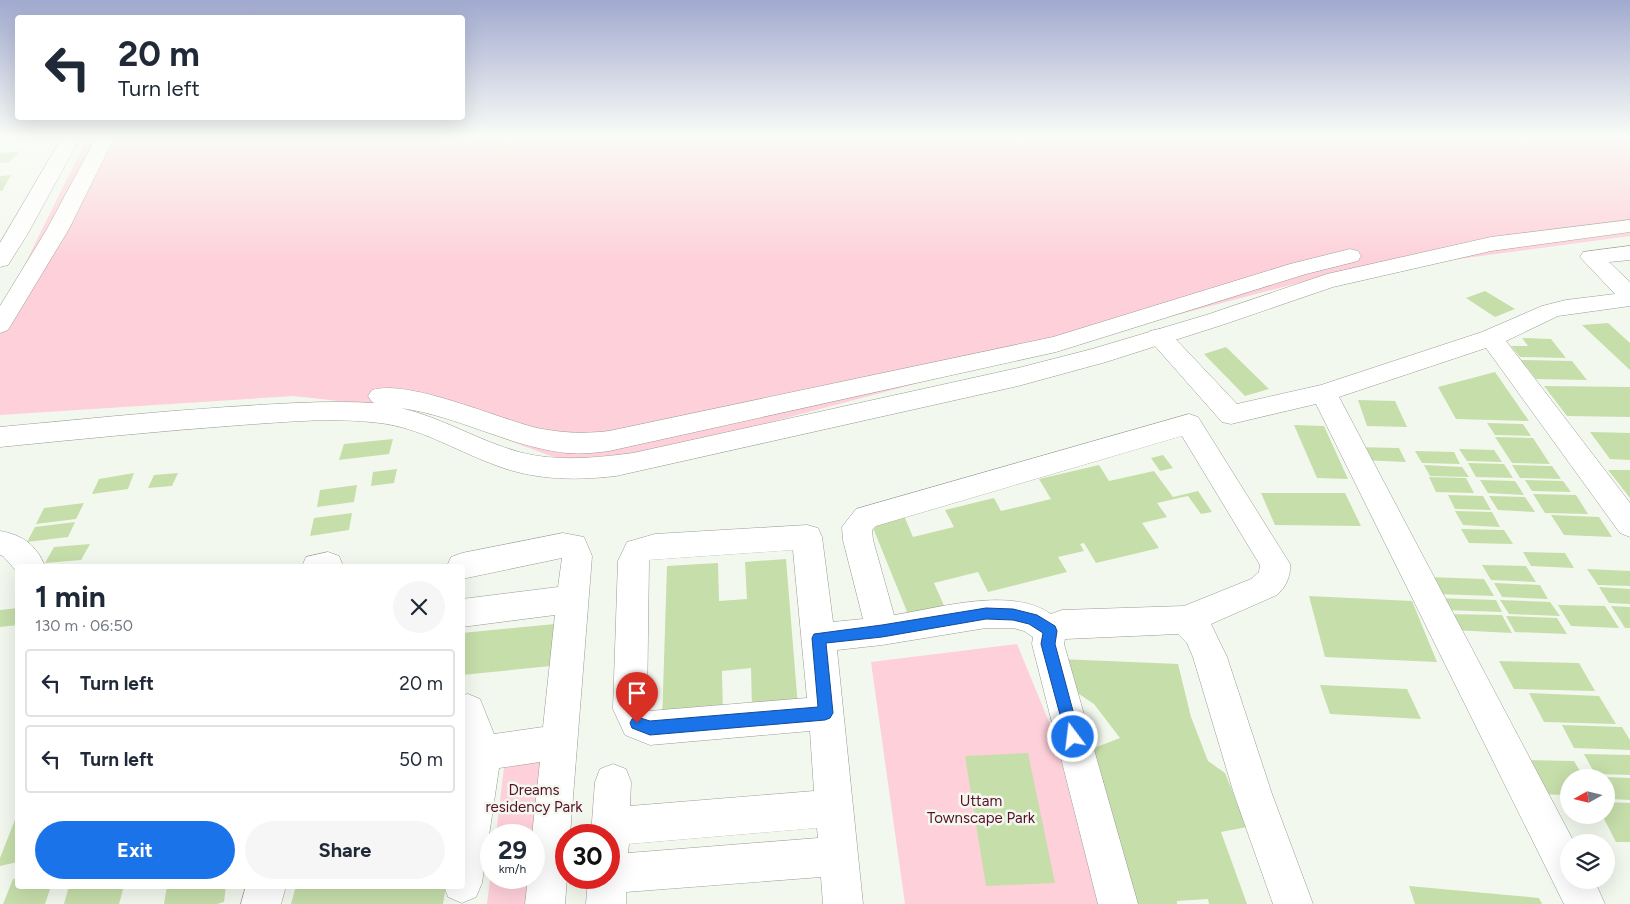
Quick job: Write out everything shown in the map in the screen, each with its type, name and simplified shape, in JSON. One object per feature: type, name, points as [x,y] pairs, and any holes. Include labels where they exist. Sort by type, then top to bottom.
[{"type":"street","points":[[0,260],[48,178]]},
{"type":"street","points":[[0,325],[58,230],[84,178]]},
{"type":"street","points":[[0,418],[205,402],[370,396],[400,397],[429,403],[560,442],[581,444],[609,441],[828,396],[1056,344],[1335,259],[1454,233],[1519,222],[1630,210]]},
{"type":"street","points":[[0,437],[215,417],[312,411],[377,413],[400,416],[427,424],[502,457],[526,464],[561,470],[589,470],[633,463],[1018,377],[1158,337],[1336,278],[1491,244],[1630,226]]},
{"type":"street","points":[[1630,253],[1591,257],[1630,297]]},
{"type":"street","points":[[1158,337],[1231,415],[1324,393],[1491,338],[1550,311],[1630,297]]},
{"type":"street","points":[[1491,338],[1630,525]]},
{"type":"street","points":[[1324,393],[1560,854]]},
{"type":"street","points":[[882,631],[858,540],[857,527],[866,517],[1189,424],[1275,564],[1275,574],[1271,581],[1262,588],[1185,620],[1062,624],[1050,631]]},
{"type":"street","points":[[825,713],[650,728],[637,723],[630,710],[633,560],[638,551],[655,546],[807,537],[819,638],[843,904]]},
{"type":"street","points":[[0,543],[12,544],[28,564]]},
{"type":"street","points":[[465,565],[563,545],[573,546],[577,556],[545,904]]},
{"type":"street","points":[[465,612],[572,600]]},
{"type":"street","points":[[819,638],[882,631],[986,614],[1013,614],[1033,619],[1050,631]]},
{"type":"street","points":[[1185,620],[1199,633],[1210,657],[1253,794],[1293,904]]},
{"type":"street","points":[[1050,631],[1048,644],[1118,904]]},
{"type":"street","points":[[465,710],[468,710],[483,753],[465,866]]},
{"type":"street","points":[[483,753],[559,742]]},
{"type":"street","points":[[610,824],[613,782]]},
{"type":"street","points":[[620,837],[834,808]]},
{"type":"street","points":[[620,873],[838,856]]},
{"type":"street","points":[[261,904],[265,889]]},
{"type":"street","points":[[459,904],[461,889]]},
{"type":"street","points":[[606,904],[607,889]]},
{"type":"street","points":[[1577,889],[1585,904]]},
{"type":"green space","points":[[67,178],[1630,178],[1630,236],[1317,278],[589,470],[429,411],[293,396],[0,415],[0,315]]},
{"type":"green space","name":"Uttam Townscape Park","points":[[1017,644],[1054,734],[1098,904],[905,904],[871,662]]},
{"type":"green space","name":"Dreams residency Park","points":[[572,729],[565,824],[555,824],[555,889],[561,889],[560,904],[487,904],[489,889],[545,889],[545,824],[497,824],[506,750]]},
{"type":"building","points":[[0,178],[9,178],[2,191],[0,191]]},
{"type":"building","points":[[1485,291],[1515,309],[1495,317],[1466,298]]},
{"type":"building","points":[[1608,323],[1630,343],[1630,370],[1582,325]]},
{"type":"building","points":[[1522,338],[1551,339],[1566,358],[1520,357],[1511,346],[1528,346]]},
{"type":"building","points":[[1226,347],[1269,389],[1245,396],[1204,354]]},
{"type":"building","points":[[1521,360],[1572,361],[1587,380],[1536,379]]},
{"type":"building","points":[[1495,372],[1529,421],[1456,419],[1438,387]]},
{"type":"building","points":[[1544,386],[1630,387],[1630,417],[1567,416]]},
{"type":"building","points":[[1358,400],[1395,401],[1407,427],[1367,426]]},
{"type":"building","points":[[1487,423],[1523,424],[1531,436],[1495,435]]},
{"type":"building","points":[[1294,425],[1324,426],[1348,479],[1317,478]]},
{"type":"building","points":[[1590,432],[1630,433],[1630,460],[1610,459]]},
{"type":"building","points":[[1495,437],[1533,438],[1550,464],[1512,463]]},
{"type":"building","points":[[393,439],[389,454],[339,460],[344,444]]},
{"type":"building","points":[[1355,447],[1399,448],[1406,462],[1361,460]]},
{"type":"building","points":[[1459,449],[1494,450],[1502,462],[1467,461]]},
{"type":"building","points":[[1415,451],[1454,452],[1460,464],[1422,463]]},
{"type":"building","points":[[1163,455],[1173,468],[1160,471],[1151,458]]},
{"type":"building","points":[[1468,463],[1504,464],[1513,478],[1476,477]]},
{"type":"building","points":[[1099,465],[1109,481],[1154,471],[1173,497],[1198,491],[1212,512],[1201,514],[1188,496],[1157,503],[1167,517],[1142,523],[1159,548],[1096,563],[1084,543],[1080,544],[1084,551],[1058,557],[1067,572],[988,592],[978,572],[934,583],[946,610],[910,619],[869,518],[902,511],[913,537],[954,527],[945,510],[994,498],[1001,511],[1051,499],[1039,479]]},
{"type":"building","points":[[1424,465],[1462,467],[1469,477],[1430,476]]},
{"type":"building","points":[[1512,465],[1552,466],[1561,479],[1520,478]]},
{"type":"building","points":[[397,469],[394,483],[371,486],[373,472]]},
{"type":"building","points":[[1608,470],[1630,470],[1630,498]]},
{"type":"building","points":[[134,473],[128,489],[92,494],[99,479]]},
{"type":"building","points":[[178,473],[172,486],[148,488],[154,475]]},
{"type":"building","points":[[1429,477],[1466,478],[1474,493],[1436,492]]},
{"type":"building","points":[[1480,480],[1515,481],[1524,495],[1488,493]]},
{"type":"building","points":[[1525,480],[1563,481],[1571,492],[1532,491]]},
{"type":"building","points":[[357,485],[354,502],[317,507],[320,490]]},
{"type":"building","points":[[1261,493],[1345,493],[1361,526],[1275,525]]},
{"type":"building","points":[[1533,494],[1576,495],[1588,514],[1545,513]]},
{"type":"building","points":[[1448,495],[1483,496],[1491,510],[1455,509]]},
{"type":"building","points":[[1489,496],[1525,497],[1535,512],[1498,510]]},
{"type":"building","points":[[84,503],[76,519],[36,524],[44,508]]},
{"type":"building","points":[[1455,511],[1492,512],[1500,527],[1463,525]]},
{"type":"building","points":[[352,513],[349,530],[310,536],[314,518]]},
{"type":"building","points":[[1551,515],[1599,517],[1612,537],[1564,535]]},
{"type":"building","points":[[75,522],[68,537],[27,542],[35,527]]},
{"type":"building","points":[[1461,529],[1504,530],[1513,544],[1469,543]]},
{"type":"building","points":[[90,544],[81,560],[45,563],[54,547]]},
{"type":"building","points":[[1523,552],[1565,553],[1574,568],[1531,566]]},
{"type":"building","points":[[786,559],[798,707],[752,711],[751,668],[722,671],[723,718],[662,723],[667,566],[718,563],[719,601],[747,599],[745,562]]},
{"type":"building","points":[[1482,565],[1526,566],[1536,582],[1491,580]]},
{"type":"building","points":[[1587,569],[1630,571],[1630,586],[1598,585]]},
{"type":"building","points":[[1427,577],[1484,579],[1494,596],[1436,594]]},
{"type":"building","points":[[1494,583],[1540,585],[1548,599],[1502,597]]},
{"type":"building","points":[[1599,587],[1630,589],[1630,604],[1609,603]]},
{"type":"building","points":[[1309,596],[1412,601],[1437,662],[1325,657]]},
{"type":"building","points":[[1436,598],[1496,600],[1502,612],[1442,610]]},
{"type":"building","points":[[1500,600],[1550,602],[1560,616],[1509,614]]},
{"type":"building","points":[[1558,605],[1605,606],[1619,628],[1571,626]]},
{"type":"building","points":[[1611,606],[1630,607],[1630,628],[1625,628]]},
{"type":"building","points":[[15,608],[15,625],[0,627],[0,610]]},
{"type":"building","points":[[1443,614],[1502,615],[1512,633],[1452,630]]},
{"type":"building","points":[[1506,616],[1557,618],[1567,634],[1515,632]]},
{"type":"building","points":[[555,624],[551,666],[465,675],[465,633]]},
{"type":"building","points":[[1060,659],[1178,664],[1191,717],[1208,761],[1225,773],[1247,827],[1221,832],[1247,904],[1209,904],[1208,899],[1177,901],[1177,904],[1135,904],[1094,748],[1120,738],[1094,704],[1067,686]]},
{"type":"building","points":[[1499,661],[1579,663],[1595,691],[1514,689]]},
{"type":"building","points":[[1320,685],[1407,689],[1421,719],[1330,714]]},
{"type":"building","points":[[1529,693],[1599,696],[1616,724],[1544,722]]},
{"type":"building","points":[[1562,725],[1622,727],[1630,740],[1630,750],[1574,748]]},
{"type":"building","points":[[1028,753],[1055,883],[986,886],[965,756]]},
{"type":"building","points":[[1584,754],[1630,755],[1630,775],[1615,775],[1615,769],[1592,769]]},
{"type":"building","points":[[1517,760],[1574,761],[1579,769],[1560,769],[1560,795],[1535,794]]},
{"type":"building","points":[[1615,777],[1630,778],[1630,800],[1615,799]]},
{"type":"building","points":[[1615,802],[1630,803],[1630,842],[1616,842],[1615,834],[1612,834],[1607,824],[1615,824]]},
{"type":"building","points":[[15,820],[15,863],[0,866],[0,858]]},
{"type":"building","points":[[13,879],[15,879],[15,889],[50,889],[45,904],[3,904]]},
{"type":"building","points":[[1409,886],[1539,898],[1542,904],[1415,904]]},
{"type":"building","points":[[68,889],[123,889],[119,904],[64,904]]},
{"type":"building","points":[[166,889],[226,889],[224,902],[217,904],[164,904]]},
{"type":"building","points":[[295,889],[446,889],[443,904],[291,904]]},
{"type":"route","points":[[637,723],[650,728],[825,713],[819,638],[882,631],[986,614],[1013,614],[1033,619],[1050,631],[1048,644],[1073,737]]}]
